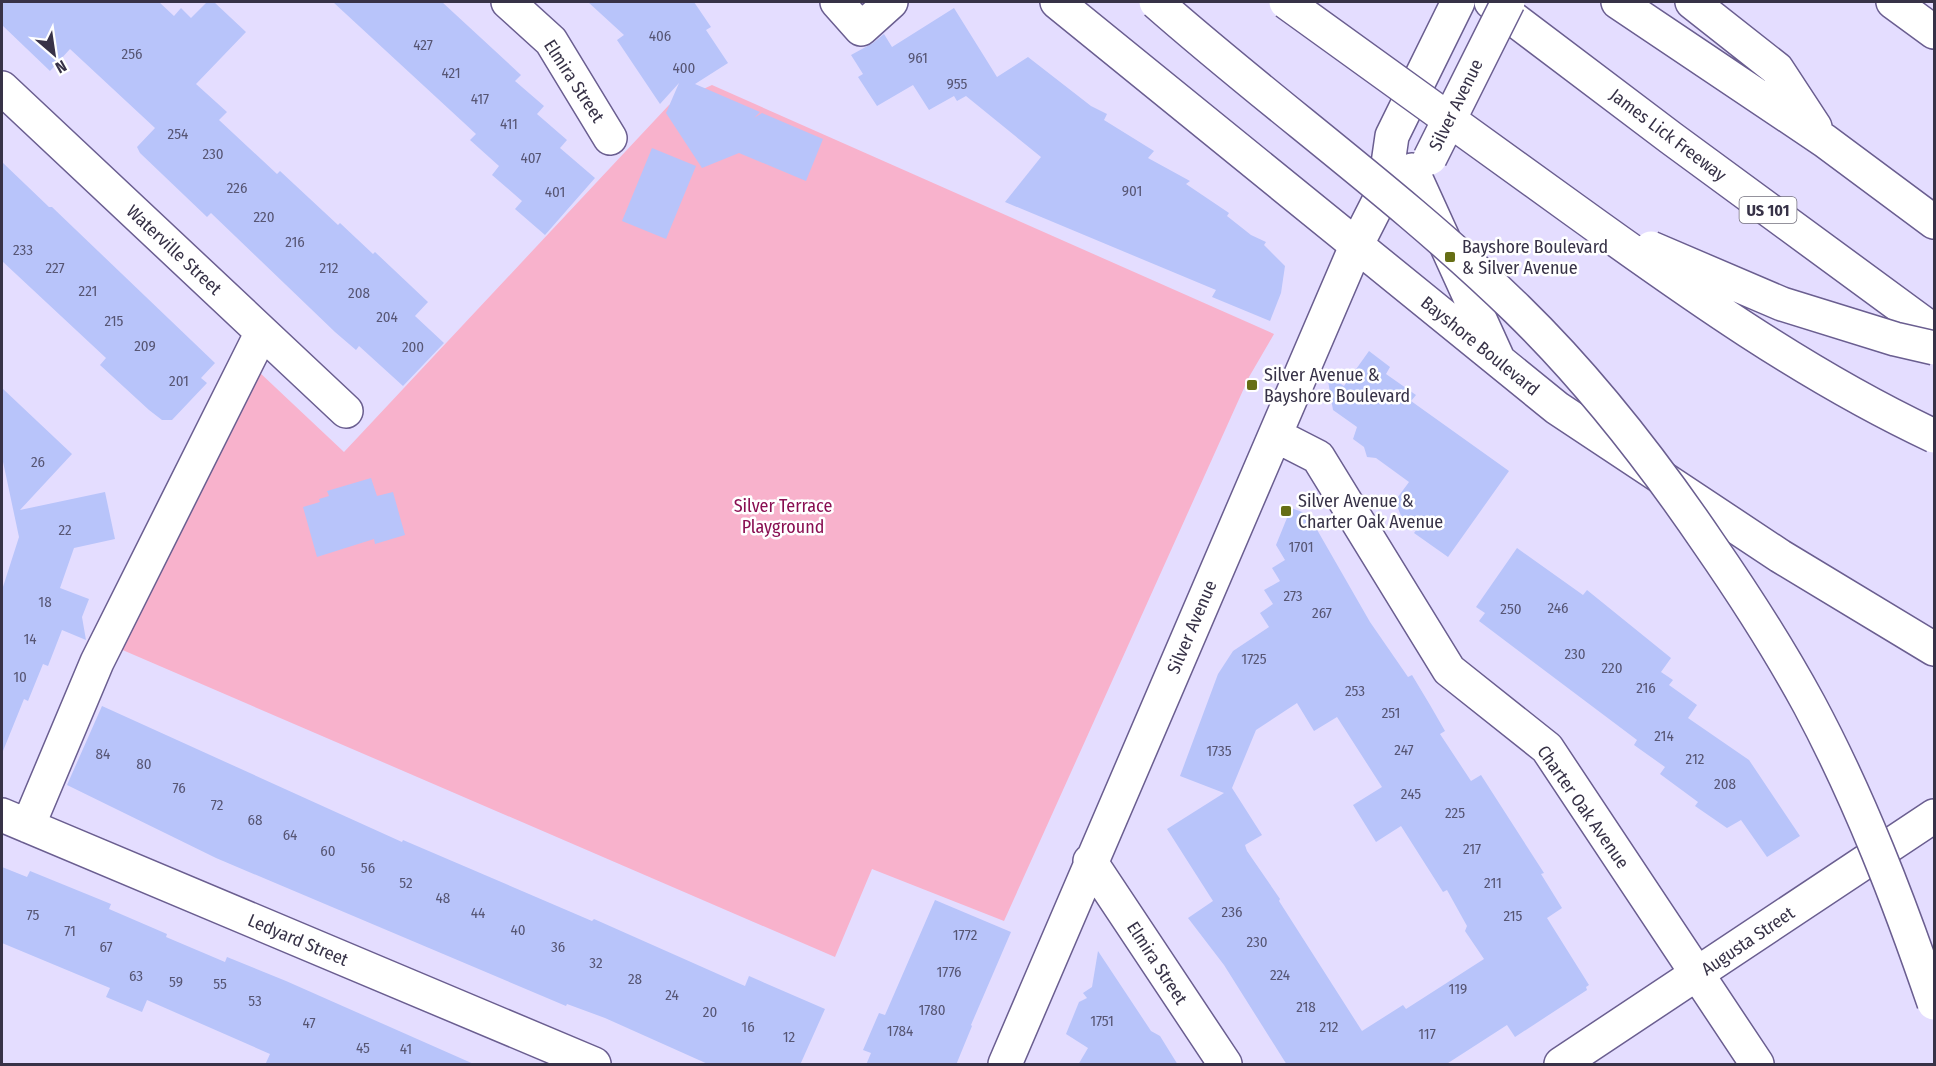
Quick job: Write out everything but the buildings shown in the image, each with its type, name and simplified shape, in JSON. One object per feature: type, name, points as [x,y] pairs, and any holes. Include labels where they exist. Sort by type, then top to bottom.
[{"type":"main road","name":"Elmira Street","points":[[508,2],[551,41],[610,138]]},
{"type":"main road","points":[[837,2],[861,29],[891,2]]},
{"type":"main road","name":"Bayshore Boulevard","points":[[1057,2],[1358,244],[1500,364],[1557,408],[1660,479],[1780,556],[1935,649]]},
{"type":"main road","points":[[1156,2],[1424,222],[1519,310],[1619,418],[1751,605],[1809,704],[1861,811],[1904,916],[1935,1003]]},
{"type":"main road","points":[[1178,2],[1431,209],[1532,304],[1629,409],[1698,502],[1762,600],[1821,699],[1872,801],[1935,961]]},
{"type":"main road","points":[[1273,2],[1430,117],[1499,163],[1529,182],[1656,250],[1782,304],[1895,339],[1935,348]]},
{"type":"main road","points":[[1286,2],[1671,280],[1773,346],[1883,412],[1935,436]]},
{"type":"main road","name":"Silver Avenue","points":[[1005,1065],[1090,861],[1358,244],[1384,191],[1392,136],[1458,2]]},
{"type":"main road","name":"James Lick Freeway","points":[[1491,2],[1671,138],[1935,331]]},
{"type":"main road","name":"Silver Avenue","points":[[1384,191],[1421,164],[1508,2]]},
{"type":"main road","points":[[1618,2],[1825,141],[1935,222]]},
{"type":"main road","points":[[1692,2],[1777,69],[1825,141]]},
{"type":"main road","points":[[1893,2],[1935,32]]},
{"type":"main road","name":"Waterville Street","points":[[2,88],[346,411]]},
{"type":"main road","points":[[1421,164],[1500,364]]},
{"type":"main road","points":[[15,820],[97,662],[262,332]]},
{"type":"main road","name":"Charter Oak Avenue","points":[[1275,435],[1318,458],[1449,670],[1547,748],[1757,1065]]},
{"type":"main road","name":"Augusta Street","points":[[1561,1065],[1935,816]]},
{"type":"main road","name":"Ledyard Street","points":[[15,820],[594,1065]]},
{"type":"main road","name":"Elmira Street","points":[[1090,861],[1225,1065]]},
{"type":"green space","name":"Silver Terrace Playground","points":[[712,85],[1274,334],[1249,377],[1004,921],[872,869],[835,957],[104,642],[241,355],[344,452],[669,105]]},
{"type":"place","name":"Bayshore Boulevard & Silver Avenue","points":[[1450,257]]},
{"type":"place","name":"Silver Avenue & Bayshore Boulevard","points":[[1252,385]]},
{"type":"place","name":"Silver Avenue & Charter Oak Avenue","points":[[1286,511]]}]
